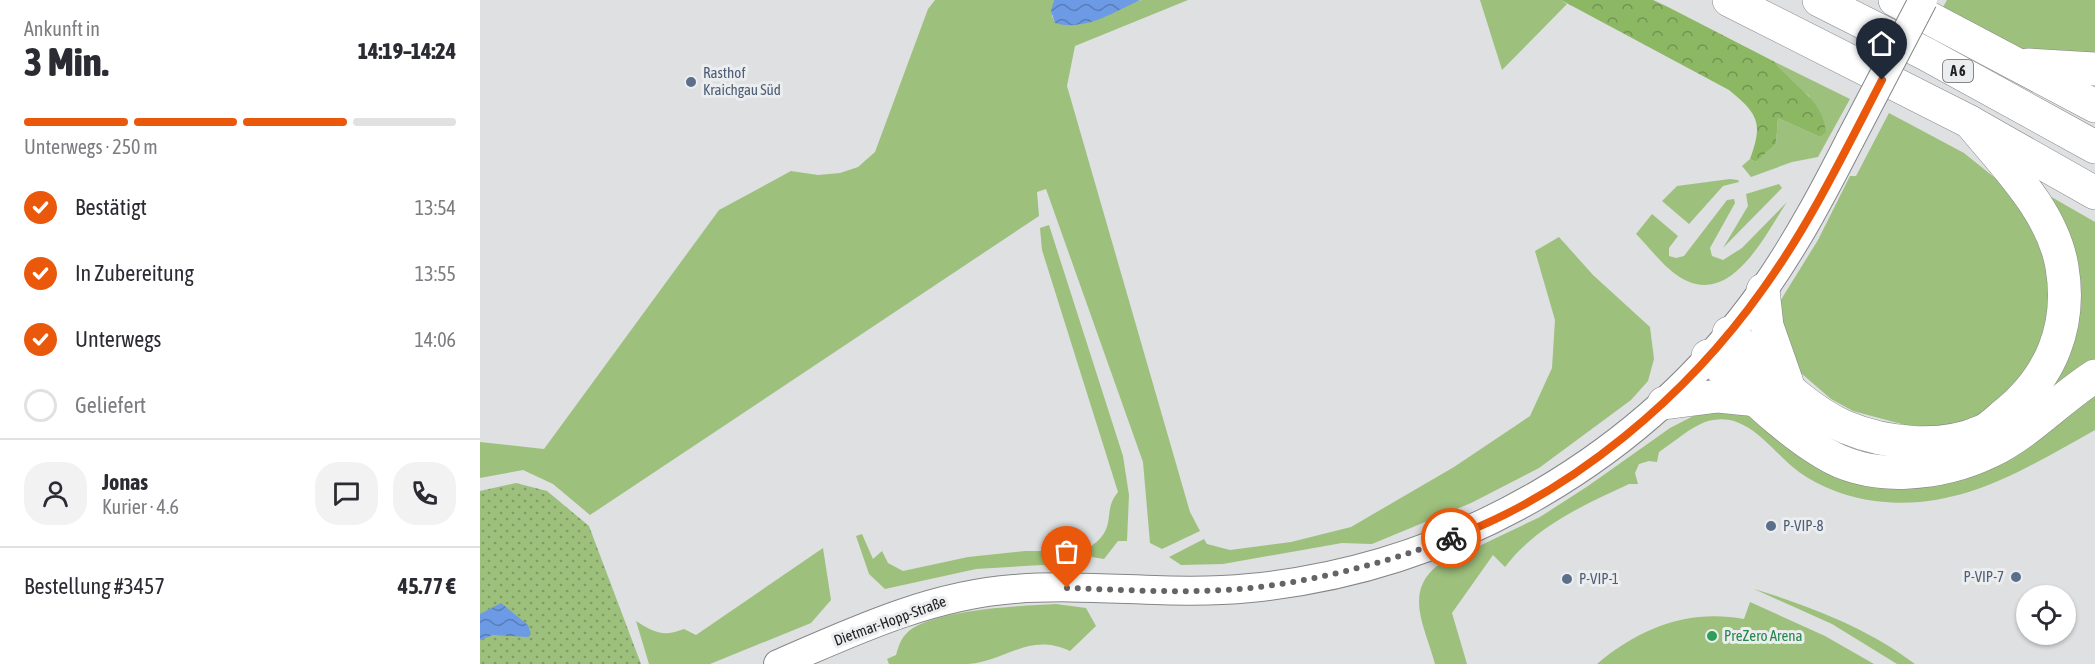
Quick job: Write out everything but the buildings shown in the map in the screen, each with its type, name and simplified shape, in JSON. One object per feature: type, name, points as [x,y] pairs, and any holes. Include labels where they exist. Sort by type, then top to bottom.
[{"type":"highway","points":[[1729,0],[1971,122],[2095,193]]},
{"type":"highway","name":"A 6","points":[[1819,0],[1926,54],[2095,147]]},
{"type":"highway","points":[[1894,0],[2095,106]]},
{"type":"highway","points":[[2019,65],[2095,69]]},
{"type":"highway","points":[[1718,344],[1788,387],[1818,412],[1845,427],[1875,436],[1910,442],[1946,441],[1983,431],[2020,403],[2039,382],[2056,347],[2063,319],[2065,295],[2062,265],[2039,212],[1971,122]]},
{"type":"highway","points":[[1763,290],[1773,348],[1788,387]]},
{"type":"highway","points":[[1718,344],[1758,400],[1787,427],[1825,454],[1857,467],[1892,472],[1956,465],[1992,450],[2024,430],[2095,376]]},
{"type":"highway","points":[[1664,403],[1718,396],[1758,400]]},
{"type":"street","name":"Dietmar-Hopp-Straße","points":[[778,664],[912,610],[980,593],[1048,587],[1199,590],[1249,588],[1311,580],[1383,562],[1464,534],[1530,500],[1598,457],[1664,403],[1763,290],[1817,204],[1923,0]]},
{"type":"green space","points":[[935,0],[1054,0],[1052,16],[1055,22],[1067,25],[1089,22],[1120,7],[1142,0],[1188,0],[1075,46],[1067,86],[1190,512],[1200,531],[1162,549],[1150,543],[1143,462],[1046,189],[1037,192],[1039,216],[590,515],[553,484],[523,470],[480,478],[480,442],[544,449],[719,210],[791,171],[818,175],[840,173],[858,167],[875,152],[928,9]]},
{"type":"green space","points":[[1480,0],[1561,0],[1567,4],[1502,70]]},
{"type":"green space","points":[[1561,0],[1653,0],[1668,7],[1775,62],[1813,101],[1819,110],[1826,132],[1820,137],[1778,118],[1776,144],[1756,162],[1750,159],[1757,136],[1755,119],[1746,105],[1729,90]]},
{"type":"green space","points":[[1947,0],[2095,0],[2095,59],[2031,54],[1943,7]]},
{"type":"green space","points":[[1775,62],[1850,99],[1818,157],[1792,162],[1751,177],[1742,166],[1750,159],[1756,162],[1776,144],[1778,118],[1820,137],[1809,96],[1785,75]]},
{"type":"green space","points":[[1889,113],[1964,153],[2015,194],[2029,210],[2057,294],[2021,394],[1954,428],[1905,425],[1853,411],[1831,399],[1794,367],[1777,306],[1818,240],[1850,176],[1856,176]]},
{"type":"green space","points":[[1730,179],[1739,182],[1723,186],[1689,224],[1662,201],[1677,186]]},
{"type":"green space","points":[[1779,184],[1782,188],[1723,248],[1748,206],[1746,194]]},
{"type":"green space","points":[[2048,195],[2095,222],[2095,363],[2051,394],[2045,389],[2061,357]]},
{"type":"green space","points":[[1734,199],[1735,203],[1710,248],[1712,256],[1723,260],[1742,248],[1787,202],[1747,261],[1720,282],[1704,285],[1680,277],[1666,266],[1636,234],[1652,214],[1678,236],[1669,248],[1669,256],[1676,258],[1684,256],[1727,200]]},
{"type":"green space","points":[[1049,225],[1123,456],[1129,495],[1127,541],[1118,541],[1104,559],[1092,557],[1090,547],[1104,533],[1113,500],[1118,492],[1042,250],[1040,228]]},
{"type":"green space","points":[[1559,237],[1593,275],[1650,327],[1654,359],[1648,381],[1631,400],[1539,468],[1471,503],[1372,544],[1342,543],[1223,564],[1181,565],[1169,557],[1204,539],[1207,544],[1230,550],[1291,542],[1351,527],[1454,467],[1530,416],[1552,368],[1555,320],[1535,251]]},
{"type":"green space","points":[[2095,389],[2095,430],[2017,473],[1990,484],[1963,494],[1906,503],[1865,500],[1835,491],[1799,472],[1746,426],[1720,419],[1705,422],[1659,452],[1657,462],[1649,461],[1639,464],[1635,473],[1638,484],[1629,484],[1562,518],[1531,540],[1505,567],[1493,555],[1452,613],[1467,664],[1435,664],[1423,625],[1419,600],[1421,588],[1437,566],[1540,517],[1670,428],[1705,410],[1752,414],[1854,477]]},
{"type":"green space","points":[[516,483],[547,491],[589,526],[641,664],[480,664],[480,491]]},
{"type":"green space","points":[[862,534],[873,559],[882,551],[888,563],[903,571],[968,557],[1025,551],[1075,551],[1080,558],[1080,567],[1042,565],[976,569],[885,589],[869,574],[856,536]]},
{"type":"green space","points":[[823,548],[831,600],[811,623],[710,664],[649,664],[636,621],[659,632],[670,633],[684,629],[696,635]]},
{"type":"green space","points":[[1754,589],[1838,619],[1878,639],[1915,664],[1897,664],[1832,624]]},
{"type":"green space","name":"PreZero Arena","points":[[1750,602],[1825,636],[1874,664],[1597,664],[1630,640],[1666,624],[1703,617],[1744,619]]},
{"type":"green space","points":[[1056,604],[1086,608],[1096,626],[1070,651],[1055,646],[1030,646],[982,662],[968,664],[889,664],[887,659],[896,655],[906,634],[927,622],[982,610]]},
{"type":"water","points":[[1054,0],[1140,0],[1088,23],[1066,25],[1055,23],[1051,11]]},
{"type":"water","points":[[501,603],[528,625],[531,634],[528,637],[493,635],[480,640],[480,614]]},
{"type":"way so far","points":[[1067,588],[1199,590],[1249,588],[1311,580],[1400,557],[1451,538]]},
{"type":"place","name":"Rasthof Kraichgau Süd","points":[[691,82]]},
{"type":"place","name":"P-VIP-8","points":[[1771,526]]},
{"type":"place","name":"P-VIP-7","points":[[2016,577]]},
{"type":"place","name":"P-VIP-1","points":[[1567,579]]},
{"type":"place","name":"PreZero Arena","points":[[1712,636]]},
{"type":"route","points":[[1451,538],[1464,534],[1530,500],[1598,457],[1664,403],[1729,333],[1763,290],[1817,204],[1882,80]]}]
